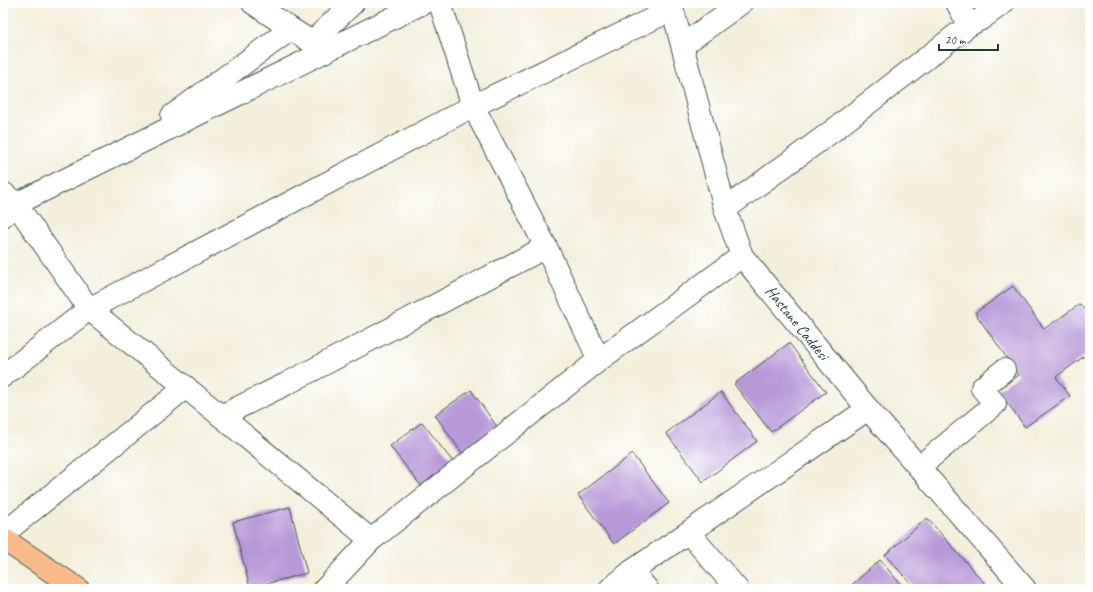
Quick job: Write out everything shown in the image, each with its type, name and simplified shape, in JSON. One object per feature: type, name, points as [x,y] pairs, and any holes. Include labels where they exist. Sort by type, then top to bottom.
[{"type":"main road","points":[[3,539],[78,589]]},
{"type":"street","points":[[252,3],[319,47]]},
{"type":"street","points":[[319,47],[353,3]]},
{"type":"street","points":[[371,540],[222,416],[88,309],[7,205],[125,151],[319,47],[424,3]]},
{"type":"street","points":[[440,3],[472,106],[546,246],[599,360]]},
{"type":"street","points":[[683,45],[741,3]]},
{"type":"street","points":[[957,3],[969,25]]},
{"type":"street","points":[[725,209],[831,132],[969,25],[981,19],[1003,3]]},
{"type":"street","points":[[3,376],[88,309],[472,106],[672,6]]},
{"type":"street","name":"Hastane Caddesi","points":[[672,6],[725,209],[742,256],[868,409],[1025,589]]},
{"type":"street","points":[[125,151],[291,29]]},
{"type":"street","points":[[222,416],[294,380],[546,246]]},
{"type":"street","points":[[325,589],[371,540],[599,360],[742,256]]},
{"type":"street","points":[[919,466],[995,404],[982,388],[1004,370]]},
{"type":"street","points":[[3,534],[186,387]]},
{"type":"street","points":[[610,589],[632,571],[868,409]]},
{"type":"street","points":[[689,533],[737,589]]},
{"type":"street","points":[[632,571],[647,589]]},
{"type":"building","points":[[1013,286],[1044,329],[1080,304],[1090,317],[1090,352],[1056,377],[1070,396],[1025,427],[998,390],[1019,375],[975,313]]},
{"type":"building","points":[[789,343],[826,392],[771,432],[734,384]]},
{"type":"building","points":[[471,390],[498,428],[462,453],[435,415]]},
{"type":"building","points":[[721,392],[757,441],[703,482],[666,433]]},
{"type":"building","points":[[422,422],[453,462],[421,486],[390,446]]},
{"type":"building","points":[[632,454],[669,503],[614,544],[578,495]]},
{"type":"building","points":[[290,507],[307,573],[250,588],[233,522]]},
{"type":"building","points":[[927,518],[987,586],[984,589],[916,589],[885,555]]},
{"type":"building","points":[[880,560],[905,589],[847,589]]}]
